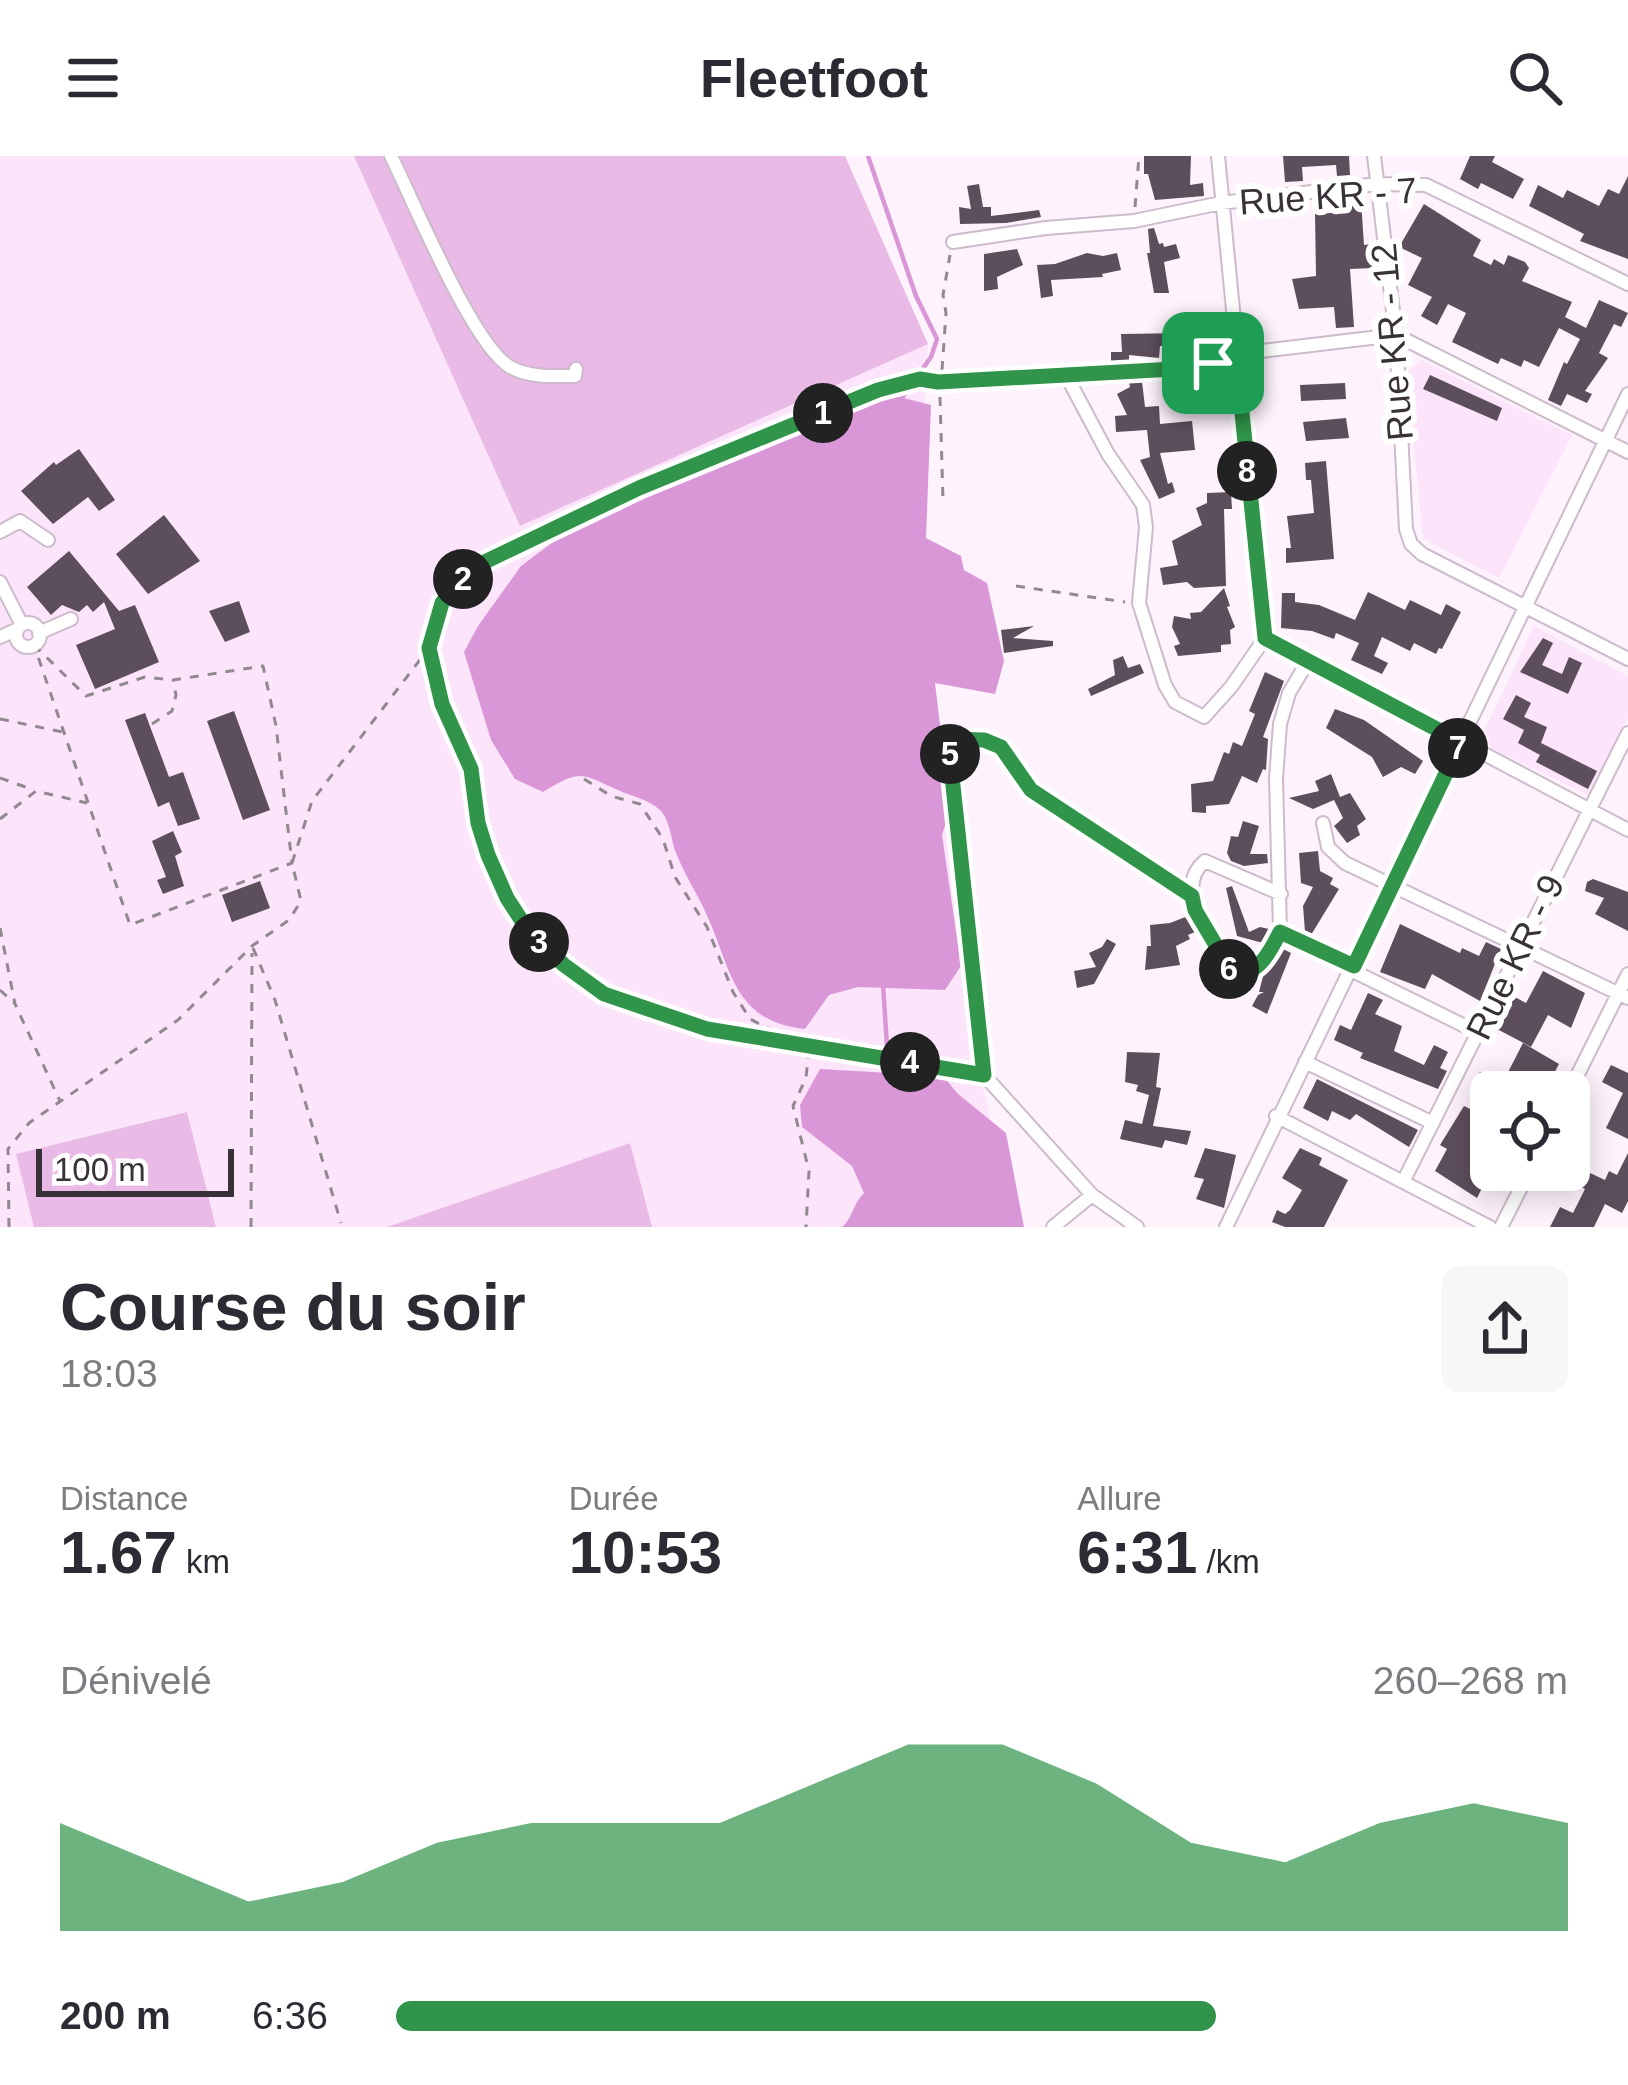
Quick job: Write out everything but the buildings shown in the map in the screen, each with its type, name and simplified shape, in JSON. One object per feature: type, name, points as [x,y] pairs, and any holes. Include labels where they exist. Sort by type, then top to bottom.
[{"type":"street","points":[[391,156],[466,315],[495,354],[528,374],[575,376],[576,369]]},
{"type":"street","points":[[1066,375],[1108,454],[1143,505],[1146,527],[1139,603],[1169,694],[1200,717],[1206,716],[1265,638],[1217,156]]},
{"type":"street","name":"Rue KR - 12","points":[[1374,156],[1396,335],[1406,529],[1422,554],[1524,608]]},
{"type":"street","name":"Rue KR - 7","points":[[953,242],[1134,221],[1222,203],[1377,184],[1426,185],[1628,284]]},
{"type":"street","points":[[938,382],[1192,368],[1236,354],[1396,335],[1628,452]]},
{"type":"street","points":[[1226,1227],[1628,394]]},
{"type":"street","points":[[0,532],[20,521],[48,540]]},
{"type":"street","points":[[0,582],[20,627]]},
{"type":"street","points":[[1524,608],[1628,659]]},
{"type":"street","points":[[0,642],[33,642],[71,619]]},
{"type":"street","points":[[0,642],[20,627],[34,626],[33,642]]},
{"type":"street","points":[[1265,638],[1628,830]]},
{"type":"street","points":[[1281,894],[1205,861],[1196,870],[1195,910],[1233,974],[1251,971],[1269,953],[1280,932],[1281,894],[1276,779],[1281,713],[1308,661]]},
{"type":"street","name":"Rue KR - 9","points":[[1403,1182],[1628,733]]},
{"type":"street","points":[[1136,1227],[1092,1195],[984,1075],[948,739],[984,740],[1001,747],[1031,790],[1192,896]]},
{"type":"street","points":[[1323,823],[1328,847],[1335,855],[1623,995]]},
{"type":"street","points":[[1280,932],[1477,1032]]},
{"type":"street","points":[[1581,1071],[1623,995],[1628,974]]},
{"type":"street","points":[[1305,1062],[1433,1123]]},
{"type":"street","points":[[1276,1116],[1490,1227]]},
{"type":"street","points":[[1501,1227],[1519,1191]]},
{"type":"street","points":[[1053,1227],[1092,1195]]},
{"type":"path","points":[[1134,221],[1139,156]]},
{"type":"path","points":[[292,863],[312,801],[429,648],[442,603],[472,568],[639,488],[878,390],[920,379],[938,382]]},
{"type":"path","points":[[1016,586],[1139,603]]},
{"type":"path","points":[[33,642],[130,925],[292,863]]},
{"type":"path","points":[[9,1227],[8,1149],[29,1124],[178,1020],[252,946],[290,920],[301,901],[263,666],[173,680],[145,677],[86,696],[33,642]]},
{"type":"path","points":[[429,648],[442,704],[471,769],[478,823],[507,898],[529,932],[604,994],[707,1029],[984,1075]]},
{"type":"path","points":[[152,724],[172,711],[173,680]]},
{"type":"path","points":[[0,719],[65,732]]},
{"type":"path","points":[[0,778],[89,803]]},
{"type":"path","points":[[584,779],[611,796],[640,804],[663,839],[675,877],[707,927],[733,992],[750,1019],[808,1047]]},
{"type":"path","points":[[0,819],[36,791]]},
{"type":"path","points":[[0,928],[15,1004],[60,1101]]},
{"type":"path","points":[[252,946],[274,1000],[340,1223]]},
{"type":"path","points":[[251,1227],[252,946]]},
{"type":"path","points":[[0,990],[15,1004]]},
{"type":"path","points":[[806,1227],[809,1172],[793,1106],[806,1078],[808,1047]]},
{"type":"shaded area","points":[[0,156],[845,156],[928,344],[916,585],[974,1049],[1000,1162],[1005,1227],[0,1227]]},
{"type":"shaded area","points":[[354,156],[845,156],[928,344],[520,526]]},
{"type":"shaded area","points":[[1422,360],[1572,435],[1499,578],[1423,539],[1407,372]]},
{"type":"shaded area","points":[[892,395],[931,405],[926,538],[961,556],[964,570],[987,583],[1004,661],[995,694],[935,683],[950,809],[942,835],[961,966],[945,990],[858,987],[829,995],[805,1029],[762,1015],[737,988],[660,810],[588,777],[573,777],[543,792],[515,779],[491,740],[464,652],[521,566],[557,539],[650,491]]},
{"type":"shaded area","points":[[1534,626],[1628,676],[1628,718],[1588,795],[1491,748],[1485,729]]},
{"type":"shaded area","points":[[820,1069],[943,1076],[1006,1133],[1024,1227],[842,1227],[864,1193],[852,1166],[802,1127],[800,1105]]},
{"type":"shaded area","points":[[187,1112],[216,1227],[34,1227],[16,1154]]},
{"type":"shaded area","points":[[630,1143],[652,1227],[387,1227]]},
{"type":"waterway","points":[[868,156],[916,296],[937,339],[931,357],[899,402]]},
{"type":"waterway","points":[[883,985],[889,1076]]},
{"type":"route","points":[[1236,354],[1265,638],[1461,742],[1354,966],[1280,932],[1269,953],[1251,971],[1233,974],[1195,910],[1192,896],[1031,790],[1001,747],[984,740],[948,739],[984,1075],[750,1038],[668,1018],[604,994],[529,932],[488,855],[478,823],[471,769],[442,704],[429,648],[442,603],[472,568],[639,488],[907,381],[1151,371],[1213,363],[1236,354]]}]
